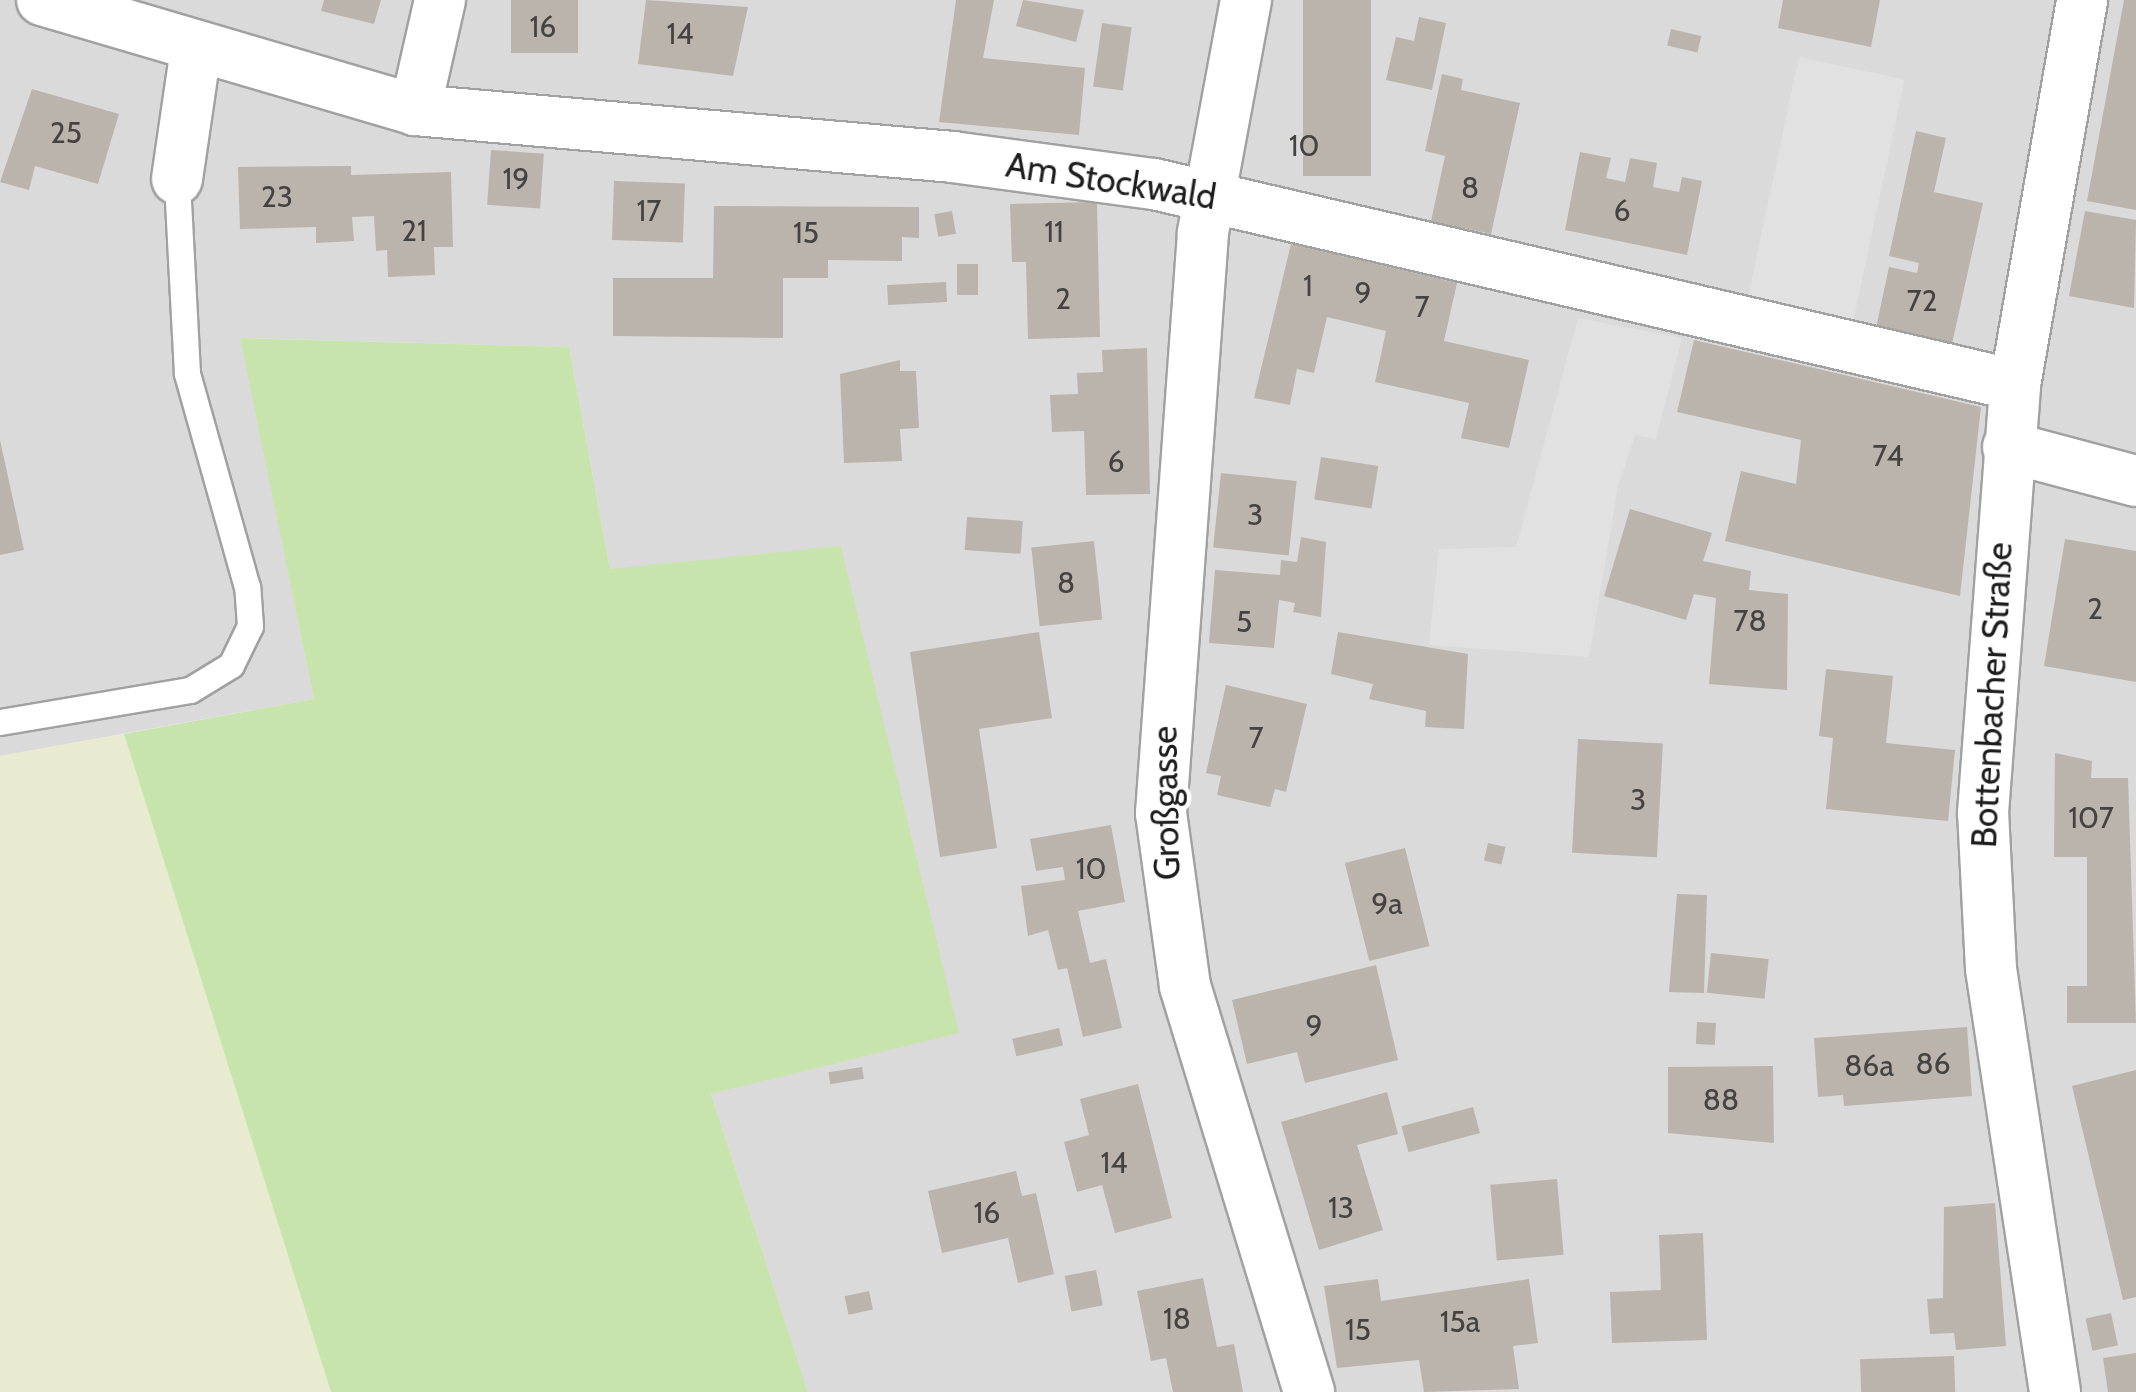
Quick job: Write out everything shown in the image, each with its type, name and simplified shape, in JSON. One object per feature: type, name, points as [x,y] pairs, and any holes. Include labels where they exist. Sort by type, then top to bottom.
[{"type":"street","name":"Am Stockwald","points":[[42,0],[415,110],[953,157],[1208,196],[2015,385]]},
{"type":"street","points":[[415,110],[440,0]]},
{"type":"street","name":"Großgasse","points":[[1246,0],[1208,196],[1164,727],[1167,896],[1185,986],[1309,1392]]},
{"type":"street","name":"Bottenbacher Straße","points":[[2055,1392],[1984,890],[2008,447],[2015,385],[2082,0]]},
{"type":"street","points":[[177,179],[196,48]]},
{"type":"street","points":[[2008,447],[2136,481]]},
{"type":"lane","points":[[0,722],[190,690],[231,665],[250,626],[247,586],[187,374],[177,179]]},
{"type":"shaded area","points":[[0,0],[2136,0],[2136,1392],[808,1392],[711,1094],[959,1032],[610,569],[569,347],[241,338],[314,699],[0,756]]},
{"type":"shaded area","points":[[1799,57],[1905,79],[1853,320],[1748,298]]},
{"type":"shaded area","points":[[1578,318],[1682,338],[1656,439],[1635,435],[1618,487],[1589,657],[1429,645],[1439,549],[1516,547]]},
{"type":"green space","points":[[240,338],[569,347],[610,569],[841,546],[959,1033],[711,1094],[808,1392],[331,1392],[124,734],[314,699]]},
{"type":"green space","points":[[124,734],[331,1392],[0,1392],[0,756]]},
{"type":"building","points":[[324,0],[381,0],[374,24],[321,11]]},
{"type":"building","points":[[511,0],[578,0],[578,53],[511,53]]},
{"type":"building","points":[[646,0],[748,7],[733,76],[638,64]]},
{"type":"building","points":[[956,0],[994,0],[983,58],[1085,68],[1079,135],[939,122]]},
{"type":"building","points":[[1023,0],[1084,10],[1076,42],[1016,26]]},
{"type":"building","points":[[1303,0],[1371,0],[1371,176],[1303,176]]},
{"type":"building","points":[[1783,0],[1880,0],[1871,47],[1778,28]]},
{"type":"building","points":[[2124,0],[2136,0],[2136,210],[2087,201]]},
{"type":"building","points":[[1419,17],[1446,23],[1432,90],[1386,80],[1396,37],[1414,41]]},
{"type":"building","points":[[1102,23],[1132,27],[1123,91],[1093,86]]},
{"type":"building","points":[[1671,29],[1701,36],[1697,53],[1667,46]]},
{"type":"building","points":[[1442,74],[1463,79],[1461,90],[1520,103],[1491,234],[1431,221],[1445,156],[1425,151]]},
{"type":"building","points":[[32,89],[119,114],[98,184],[35,166],[29,190],[0,182]]},
{"type":"building","points":[[1916,131],[1946,138],[1934,192],[1983,203],[1952,344],[1876,328],[1889,267],[1917,273],[1919,263],[1889,256]]},
{"type":"building","points":[[491,150],[544,154],[540,209],[487,205]]},
{"type":"building","points":[[1580,152],[1611,158],[1606,178],[1625,182],[1630,158],[1657,163],[1653,187],[1679,192],[1682,177],[1702,181],[1687,255],[1565,230]]},
{"type":"building","points":[[351,166],[351,175],[451,172],[453,247],[434,247],[435,275],[388,277],[387,250],[376,251],[374,216],[352,217],[354,241],[316,243],[316,227],[240,229],[238,167]]},
{"type":"building","points":[[614,181],[685,183],[683,242],[612,240]]},
{"type":"building","points":[[1097,202],[1100,337],[1028,339],[1026,262],[1012,262],[1010,204]]},
{"type":"building","points":[[714,206],[919,207],[919,238],[902,237],[902,261],[828,260],[828,278],[783,278],[783,338],[613,336],[613,278],[713,278]]},
{"type":"building","points":[[952,211],[956,234],[938,237],[934,214]]},
{"type":"building","points":[[2085,211],[2136,220],[2134,308],[2069,296]]},
{"type":"building","points":[[1291,244],[1457,283],[1444,341],[1529,360],[1509,448],[1461,438],[1469,403],[1375,382],[1386,331],[1327,317],[1314,373],[1297,369],[1290,405],[1254,398]]},
{"type":"building","points":[[957,264],[978,264],[978,295],[957,295]]},
{"type":"building","points":[[946,282],[947,302],[888,305],[887,285]]},
{"type":"building","points":[[1694,340],[1981,407],[1960,596],[1725,541],[1741,471],[1796,484],[1801,440],[1677,412]]},
{"type":"building","points":[[1147,348],[1150,494],[1086,495],[1084,431],[1052,432],[1050,395],[1078,394],[1077,373],[1103,372],[1102,350]]},
{"type":"building","points":[[900,360],[900,371],[916,371],[919,428],[900,429],[902,461],[844,463],[840,374]]},
{"type":"building","points":[[0,440],[24,550],[0,555]]},
{"type":"building","points":[[1321,457],[1378,466],[1372,509],[1314,499]]},
{"type":"building","points":[[1221,473],[1297,481],[1289,556],[1213,548]]},
{"type":"building","points":[[1630,509],[1712,533],[1703,561],[1751,571],[1749,590],[1788,594],[1787,690],[1709,684],[1716,598],[1694,594],[1686,620],[1604,596]]},
{"type":"building","points":[[967,517],[1023,521],[1021,554],[965,550]]},
{"type":"building","points":[[1301,537],[1326,542],[1321,617],[1293,612],[1295,603],[1279,600],[1274,648],[1209,643],[1215,570],[1280,575],[1281,560],[1297,562]]},
{"type":"building","points":[[2065,539],[2136,551],[2136,682],[2044,666]]},
{"type":"building","points":[[1094,541],[1102,620],[1040,626],[1031,548]]},
{"type":"building","points":[[1039,632],[1052,718],[979,729],[997,848],[940,857],[910,652]]},
{"type":"building","points":[[1338,632],[1468,654],[1464,729],[1425,727],[1426,711],[1369,699],[1373,684],[1331,674]]},
{"type":"building","points":[[1826,669],[1893,676],[1886,743],[1955,750],[1948,821],[1826,809],[1833,738],[1819,736]]},
{"type":"building","points":[[1226,685],[1307,704],[1286,792],[1275,789],[1270,807],[1217,795],[1221,776],[1206,773]]},
{"type":"building","points":[[1578,739],[1663,743],[1657,857],[1572,853]]},
{"type":"building","points":[[2055,753],[2092,761],[2091,778],[2128,778],[2136,1023],[2067,1023],[2067,986],[2087,986],[2087,857],[2054,857]]},
{"type":"building","points":[[1111,825],[1125,902],[1078,911],[1090,963],[1106,959],[1122,1028],[1083,1037],[1067,968],[1058,970],[1048,930],[1028,936],[1021,886],[1065,880],[1063,867],[1036,871],[1030,839]]},
{"type":"building","points":[[1488,843],[1506,847],[1501,865],[1484,861]]},
{"type":"building","points":[[1405,848],[1429,946],[1369,961],[1345,863]]},
{"type":"building","points":[[1677,894],[1707,895],[1704,993],[1669,992]]},
{"type":"building","points":[[1711,953],[1769,959],[1765,999],[1707,993]]},
{"type":"building","points":[[1376,965],[1398,1060],[1305,1083],[1297,1052],[1247,1064],[1232,1000]]},
{"type":"building","points":[[1697,1022],[1716,1023],[1715,1045],[1696,1044]]},
{"type":"building","points":[[1967,1027],[1972,1096],[1844,1106],[1843,1095],[1818,1097],[1814,1038]]},
{"type":"building","points":[[1059,1028],[1063,1046],[1016,1056],[1012,1039]]},
{"type":"building","points":[[1773,1066],[1774,1143],[1668,1133],[1668,1067]]},
{"type":"building","points":[[862,1067],[864,1079],[830,1084],[828,1072]]},
{"type":"building","points":[[2136,1070],[2136,1297],[2123,1300],[2072,1086]]},
{"type":"building","points":[[1138,1084],[1172,1218],[1115,1233],[1102,1185],[1077,1192],[1064,1142],[1089,1135],[1080,1099]]},
{"type":"building","points":[[1387,1092],[1398,1134],[1357,1145],[1383,1230],[1319,1250],[1281,1122]]},
{"type":"building","points":[[1473,1107],[1480,1133],[1409,1152],[1402,1126]]},
{"type":"building","points":[[1016,1171],[1022,1196],[1036,1193],[1054,1274],[1018,1283],[1008,1238],[942,1253],[928,1191]]},
{"type":"building","points":[[1557,1179],[1564,1255],[1497,1261],[1490,1185]]},
{"type":"building","points":[[1995,1203],[2006,1346],[1956,1350],[1954,1333],[1930,1334],[1927,1299],[1943,1298],[1944,1207]]},
{"type":"building","points":[[1703,1233],[1707,1340],[1612,1343],[1610,1292],[1661,1290],[1659,1235]]},
{"type":"building","points":[[1096,1270],[1103,1305],[1071,1311],[1065,1276]]},
{"type":"building","points":[[1203,1278],[1217,1347],[1234,1344],[1243,1392],[1173,1392],[1166,1358],[1151,1361],[1137,1291]]},
{"type":"building","points":[[1378,1279],[1381,1301],[1529,1279],[1538,1343],[1513,1346],[1519,1389],[1424,1392],[1419,1360],[1337,1368],[1324,1286]]},
{"type":"building","points":[[869,1291],[873,1310],[848,1315],[845,1296]]},
{"type":"building","points":[[2111,1313],[2118,1345],[2092,1351],[2086,1318]]},
{"type":"building","points":[[2136,1353],[2136,1392],[2108,1392],[2103,1358]]},
{"type":"building","points":[[1954,1356],[1955,1392],[1861,1392],[1860,1359]]}]
